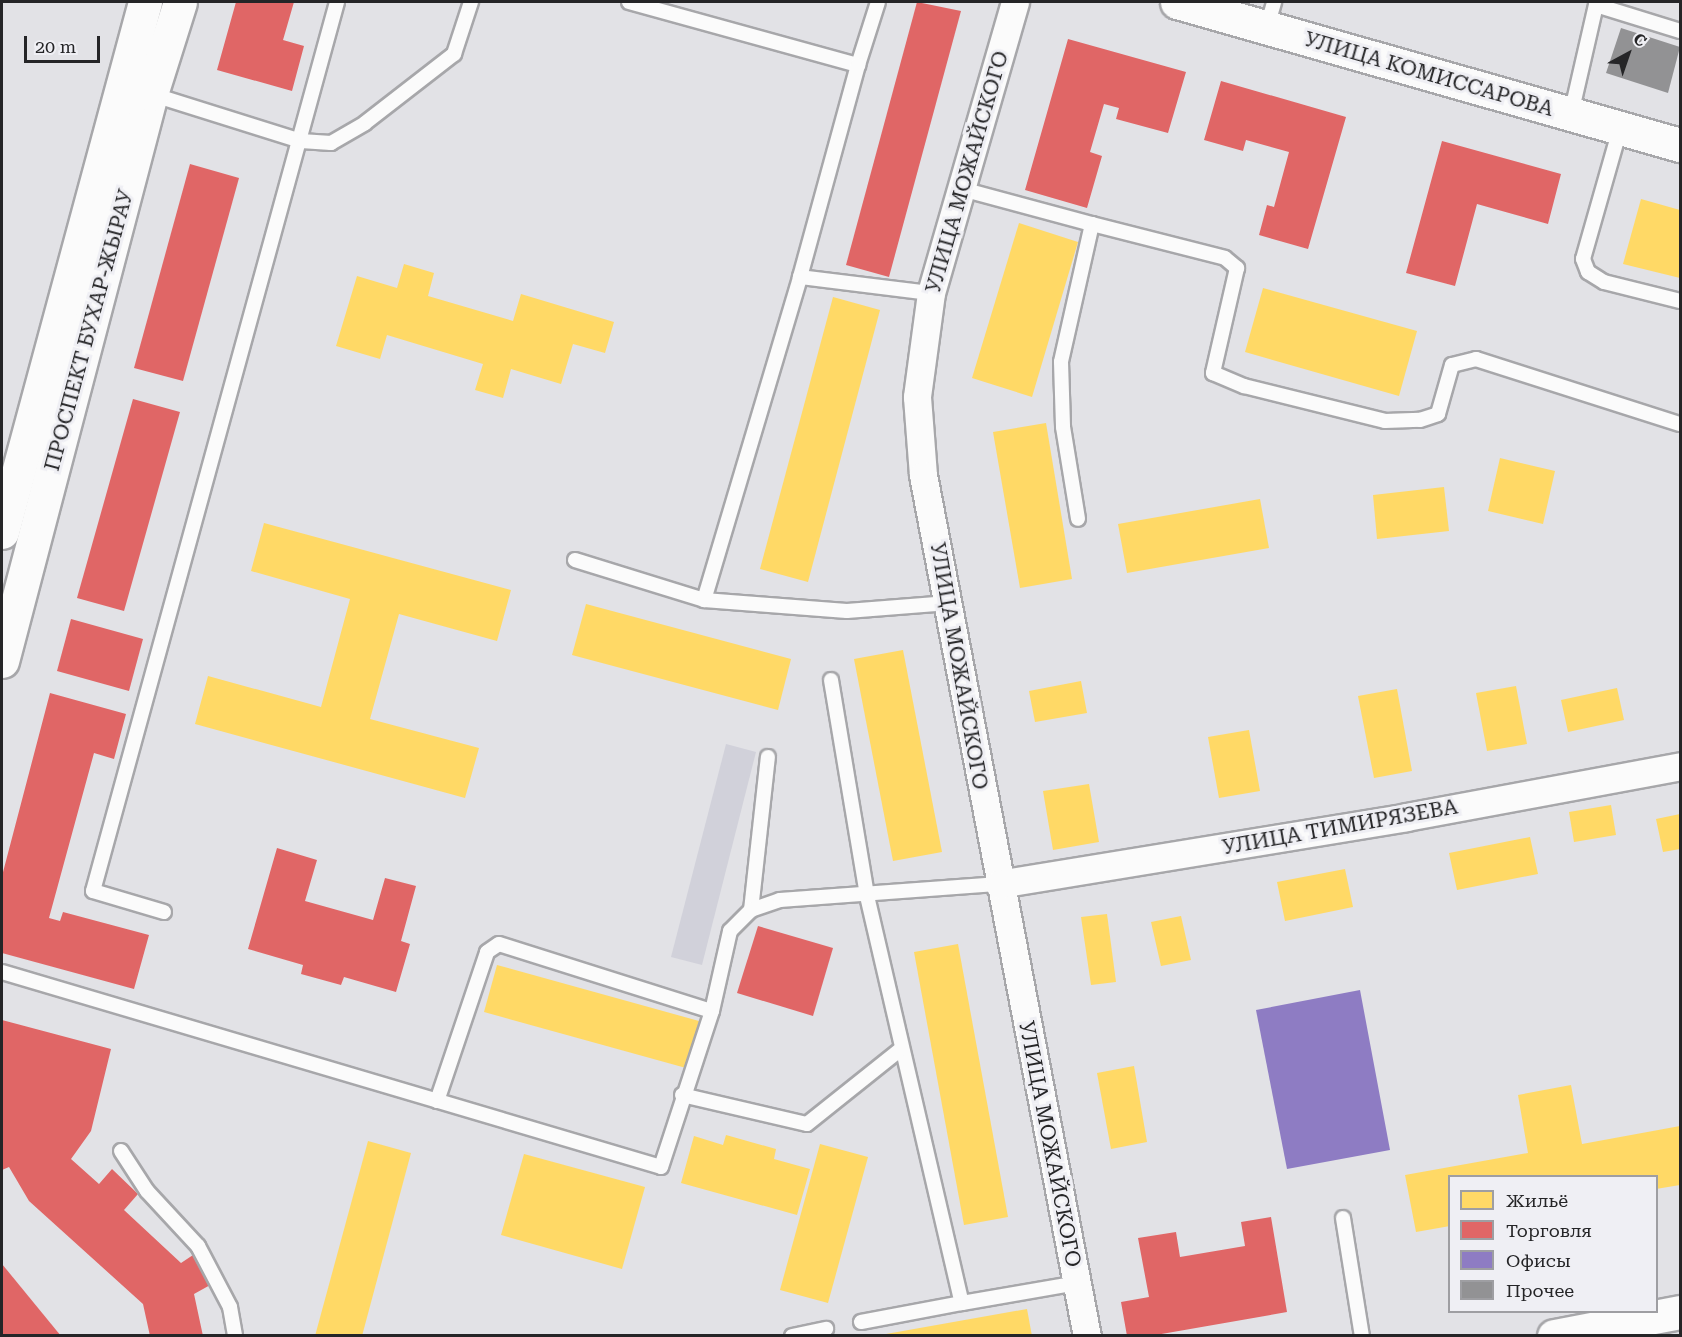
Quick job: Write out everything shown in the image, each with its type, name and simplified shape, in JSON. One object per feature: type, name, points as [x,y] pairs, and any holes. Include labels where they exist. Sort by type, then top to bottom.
[{"type":"main road","name":"ПРОСПЕКТ БУХАР-ЖЫРАУ","points":[[2,532],[145,2]]},
{"type":"main road","name":"ПРОСПЕКТ БУХАР-ЖЫРАУ","points":[[2,661],[151,94],[180,2]]},
{"type":"main road","name":"УЛИЦА КОМИССАРОВА","points":[[1177,2],[1271,14],[1570,115],[1680,145]]},
{"type":"main road","points":[[1554,1335],[1620,1329],[1680,1312]]},
{"type":"street","name":"УЛИЦА МОЖАЙСКОГО","points":[[1015,2],[931,293],[917,397],[923,476],[949,603],[999,884],[1087,1335]]},
{"type":"street","name":"УЛИЦА ТИМИРЯЗЕВА","points":[[999,884],[1406,817],[1680,766]]},
{"type":"lane","points":[[164,912],[93,891],[301,141],[337,2]]},
{"type":"lane","points":[[151,94],[301,141],[331,143],[365,123],[454,54],[471,2]]},
{"type":"lane","points":[[629,2],[858,65]]},
{"type":"lane","points":[[704,600],[800,277],[858,65],[878,2]]},
{"type":"lane","points":[[1570,115],[1596,6],[1680,31]]},
{"type":"lane","points":[[1620,129],[1583,259],[1588,272],[1604,282],[1680,301]]},
{"type":"lane","points":[[962,189],[1225,258],[1237,268],[1213,373],[1244,386],[1385,421],[1420,420],[1438,414],[1452,365],[1476,359],[1680,424]]},
{"type":"lane","points":[[1078,519],[1063,427],[1061,362],[1092,224]]},
{"type":"lane","points":[[800,277],[931,293]]},
{"type":"lane","points":[[575,560],[704,600],[847,611],[949,603]]},
{"type":"lane","points":[[831,680],[867,896],[962,1303]]},
{"type":"lane","points":[[751,910],[768,757]]},
{"type":"lane","points":[[2,972],[661,1167],[682,1095],[712,1011],[730,931],[751,910],[780,900],[867,896],[999,884]]},
{"type":"lane","points":[[437,1101],[487,952],[500,945],[712,1011]]},
{"type":"lane","points":[[682,1095],[807,1124],[901,1049]]},
{"type":"lane","points":[[121,1151],[147,1191],[198,1246],[230,1307],[235,1335]]},
{"type":"lane","points":[[1343,1218],[1362,1335]]},
{"type":"lane","points":[[861,1322],[1078,1283]]},
{"type":"lane","points":[[792,1335],[826,1329]]},
{"type":"shaded area","points":[[726,744],[756,752],[702,965],[671,957]]},
{"type":"building: Жильё","points":[[1641,199],[1680,210],[1680,278],[1623,264]]},
{"type":"building: Жильё","points":[[1019,223],[1078,242],[1032,397],[972,378]]},
{"type":"building: Жильё","points":[[404,264],[434,273],[428,296],[513,321],[521,294],[614,322],[605,353],[573,344],[561,384],[511,369],[503,398],[475,390],[483,364],[387,335],[380,359],[336,346],[357,276],[397,288]]},
{"type":"building: Жильё","points":[[1263,288],[1417,331],[1399,396],[1245,352]]},
{"type":"building: Жильё","points":[[833,297],[880,310],[808,582],[760,569]]},
{"type":"building: Жильё","points":[[1046,423],[1072,579],[1020,588],[993,432]]},
{"type":"building: Жильё","points":[[1500,458],[1555,471],[1543,524],[1488,511]]},
{"type":"building: Жильё","points":[[1444,487],[1449,531],[1377,539],[1373,495]]},
{"type":"building: Жильё","points":[[1260,499],[1269,548],[1127,573],[1118,524]]},
{"type":"building: Жильё","points":[[264,523],[511,590],[497,641],[399,614],[370,719],[479,748],[465,798],[195,724],[208,676],[321,707],[350,599],[251,571]]},
{"type":"building: Жильё","points":[[586,604],[791,659],[778,710],[572,655]]},
{"type":"building: Жильё","points":[[903,650],[942,852],[893,861],[854,659]]},
{"type":"building: Жильё","points":[[1081,681],[1087,713],[1035,722],[1029,691]]},
{"type":"building: Жильё","points":[[1516,686],[1527,744],[1487,751],[1476,693]]},
{"type":"building: Жильё","points":[[1617,688],[1624,720],[1568,732],[1561,700]]},
{"type":"building: Жильё","points":[[1397,689],[1412,771],[1374,778],[1358,696]]},
{"type":"building: Жильё","points":[[1249,730],[1260,791],[1219,798],[1208,737]]},
{"type":"building: Жильё","points":[[1089,784],[1099,842],[1053,850],[1043,791]]},
{"type":"building: Жильё","points":[[1611,805],[1616,835],[1574,842],[1569,812]]},
{"type":"building: Жильё","points":[[1680,814],[1680,849],[1663,852],[1656,819]]},
{"type":"building: Жильё","points":[[1530,837],[1538,874],[1457,890],[1449,853]]},
{"type":"building: Жильё","points":[[1345,869],[1353,907],[1285,921],[1277,882]]},
{"type":"building: Жильё","points":[[1107,914],[1116,982],[1091,985],[1081,917]]},
{"type":"building: Жильё","points":[[1181,916],[1191,960],[1161,966],[1151,922]]},
{"type":"building: Жильё","points":[[958,944],[1008,1217],[964,1225],[914,952]]},
{"type":"building: Жильё","points":[[497,965],[699,1021],[686,1068],[484,1012]]},
{"type":"building: Жильё","points":[[1134,1066],[1147,1142],[1111,1149],[1097,1073]]},
{"type":"building: Жильё","points":[[1571,1085],[1582,1144],[1680,1126],[1680,1185],[1658,1189],[1658,1175],[1448,1175],[1448,1226],[1416,1232],[1405,1175],[1528,1153],[1518,1095]]},
{"type":"building: Жильё","points":[[726,1135],[776,1149],[774,1159],[810,1169],[797,1215],[681,1183],[694,1136],[723,1145]]},
{"type":"building: Жильё","points":[[368,1141],[411,1153],[362,1336],[315,1336]]},
{"type":"building: Жильё","points":[[820,1144],[868,1157],[828,1303],[780,1290]]},
{"type":"building: Жильё","points":[[524,1154],[645,1187],[622,1269],[501,1235]]},
{"type":"building: Жильё","points":[[1027,1309],[1032,1336],[886,1336],[886,1334]]},
{"type":"building: Торговля","points":[[236,2],[294,2],[283,40],[304,46],[292,91],[217,70]]},
{"type":"building: Торговля","points":[[917,2],[961,11],[889,277],[846,265]]},
{"type":"building: Торговля","points":[[1068,39],[1186,72],[1168,133],[1116,119],[1119,108],[1104,104],[1090,152],[1102,156],[1087,208],[1025,190]]},
{"type":"building: Торговля","points":[[1221,81],[1346,117],[1308,249],[1259,235],[1267,205],[1274,207],[1289,152],[1246,140],[1243,151],[1204,140]]},
{"type":"building: Торговля","points":[[1442,141],[1561,174],[1548,224],[1477,204],[1455,286],[1406,273]]},
{"type":"building: Торговля","points":[[190,164],[239,178],[183,381],[134,368]]},
{"type":"building: Торговля","points":[[133,399],[180,412],[124,611],[77,598]]},
{"type":"building: Торговля","points":[[71,619],[143,639],[129,691],[57,671]]},
{"type":"building: Торговля","points":[[50,693],[126,714],[114,759],[94,753],[49,918],[60,921],[63,912],[149,935],[134,989],[2,953],[2,876]]},
{"type":"building: Торговля","points":[[277,848],[317,860],[305,901],[373,920],[385,878],[416,886],[401,941],[410,944],[396,992],[344,977],[341,985],[301,974],[303,965],[248,949]]},
{"type":"building: Торговля","points":[[758,926],[833,948],[813,1016],[737,993]]},
{"type":"building: Торговля","points":[[2,1020],[111,1049],[91,1131],[71,1159],[99,1184],[112,1169],[138,1194],[124,1210],[181,1263],[196,1253],[212,1284],[194,1294],[203,1336],[150,1336],[143,1304],[29,1201],[9,1167],[2,1170]]},
{"type":"building: Торговля","points":[[1271,1217],[1287,1312],[1150,1336],[1127,1336],[1121,1302],[1149,1297],[1138,1238],[1176,1232],[1180,1257],[1245,1246],[1241,1222]]},
{"type":"building: Торговля","points":[[2,1264],[61,1336],[2,1336]]},
{"type":"building: Офисы","points":[[1360,990],[1390,1150],[1287,1169],[1256,1010]]},
{"type":"building: Прочее","points":[[1621,28],[1680,47],[1668,93],[1606,73]]}]
